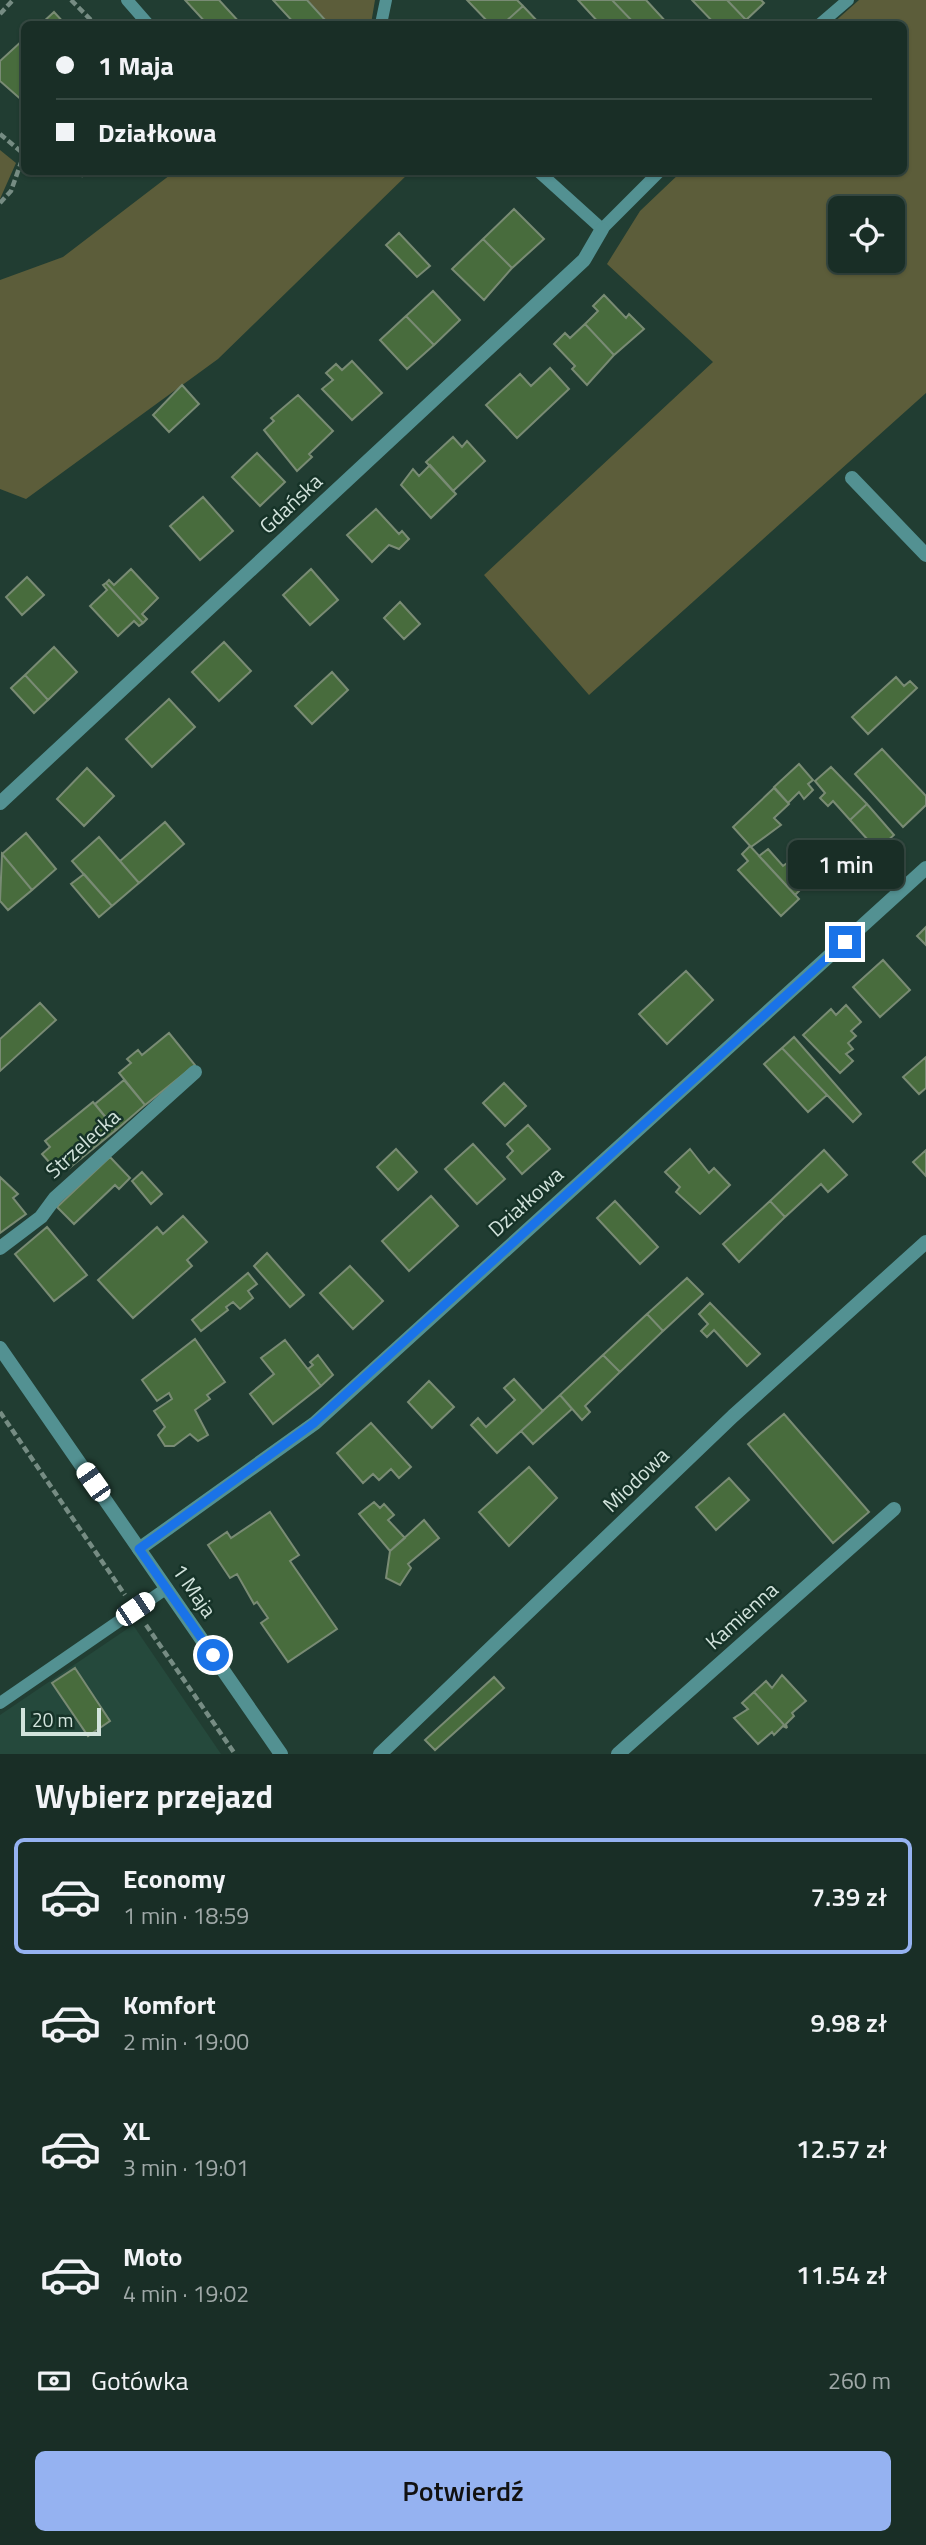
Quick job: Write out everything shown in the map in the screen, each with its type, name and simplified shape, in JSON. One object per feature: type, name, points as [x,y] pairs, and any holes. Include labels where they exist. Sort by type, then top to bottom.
[{"type":"street","name":"Gdańska","points":[[0,803],[584,260],[602,229]]},
{"type":"street","points":[[852,478],[926,555]]},
{"type":"street","name":"Działkowa","points":[[139,1549],[314,1423],[926,868]]},
{"type":"street","name":"Strzelecka","points":[[0,1248],[41,1217],[55,1198],[195,1072]]},
{"type":"street","name":"Miodowa","points":[[380,1754],[733,1416],[926,1242]]},
{"type":"street","name":"1 Maja","points":[[0,1348],[281,1754]]},
{"type":"street","name":"Kamienna","points":[[618,1754],[894,1509]]},
{"type":"lane","points":[[127,0],[145,21]]},
{"type":"lane","points":[[382,21],[386,0]]},
{"type":"lane","points":[[824,21],[848,0]]},
{"type":"lane","points":[[542,175],[602,229],[656,175]]},
{"type":"lane","points":[[0,1703],[167,1588]]},
{"type":"path","points":[[0,14],[13,0]]},
{"type":"path","points":[[71,0],[92,21]]},
{"type":"path","points":[[0,134],[21,152]]},
{"type":"path","points":[[0,203],[11,191],[21,163]]},
{"type":"path","points":[[0,1412],[235,1754]]},
{"type":"shaded area","points":[[308,0],[375,0],[372,21],[327,21]]},
{"type":"shaded area","points":[[859,0],[926,0],[926,393],[589,695],[484,575],[713,362],[607,264],[640,211],[678,175],[907,175],[907,21],[835,21]]},
{"type":"shaded area","points":[[0,150],[16,163],[0,199]]},
{"type":"shaded area","points":[[170,175],[407,175],[218,359],[26,499],[0,489],[0,280],[63,257]]},
{"type":"shaded area","points":[[133,1625],[221,1754],[0,1754],[0,1715]]},
{"type":"building","points":[[185,0],[219,0],[238,21],[204,21]]},
{"type":"building","points":[[273,0],[307,0],[326,21],[292,21]]},
{"type":"building","points":[[467,0],[517,0],[523,6],[506,21],[487,21]]},
{"type":"building","points":[[578,0],[612,0],[632,21],[597,21]]},
{"type":"building","points":[[612,0],[646,0],[665,21],[632,21]]},
{"type":"building","points":[[692,0],[727,0],[746,20],[745,21],[712,21]]},
{"type":"building","points":[[727,0],[761,0],[764,3],[746,20]]},
{"type":"building","points":[[523,6],[537,21],[506,21]]},
{"type":"building","points":[[54,12],[62,21],[44,21]]},
{"type":"building","points":[[21,42],[21,99],[0,81],[0,61]]},
{"type":"building","points":[[514,209],[544,239],[512,268],[483,239]]},
{"type":"building","points":[[399,233],[430,266],[417,277],[386,245]]},
{"type":"building","points":[[483,239],[512,268],[484,300],[452,269]]},
{"type":"building","points":[[433,291],[460,320],[434,345],[406,316]]},
{"type":"building","points":[[604,295],[626,318],[629,314],[644,329],[614,355],[585,324],[598,311],[593,306]]},
{"type":"building","points":[[406,316],[434,345],[407,369],[380,340]]},
{"type":"building","points":[[585,324],[614,355],[587,385],[572,369],[575,366],[554,344],[565,333],[570,338]]},
{"type":"building","points":[[352,361],[382,393],[352,420],[322,389],[333,380],[326,373],[336,364],[342,370]]},
{"type":"building","points":[[550,368],[569,389],[517,438],[486,405],[520,374],[531,386]]},
{"type":"building","points":[[182,385],[199,404],[169,432],[153,415]]},
{"type":"building","points":[[298,395],[333,431],[309,454],[312,457],[297,471],[264,430],[274,421],[271,418]]},
{"type":"building","points":[[453,437],[462,447],[467,441],[485,461],[453,491],[426,462]]},
{"type":"building","points":[[257,453],[285,482],[260,506],[232,477]]},
{"type":"building","points":[[430,465],[456,494],[431,518],[401,485],[413,469],[419,476]]},
{"type":"building","points":[[203,497],[233,531],[200,560],[170,526]]},
{"type":"building","points":[[376,509],[399,534],[402,531],[409,539],[399,549],[389,545],[372,562],[347,535]]},
{"type":"building","points":[[131,569],[158,598],[142,614],[147,619],[143,623],[106,583],[109,580],[114,585]]},
{"type":"building","points":[[311,569],[338,600],[310,625],[283,595]]},
{"type":"building","points":[[27,577],[44,595],[22,615],[6,597]]},
{"type":"building","points":[[106,583],[143,623],[139,626],[134,621],[118,636],[90,606],[107,590],[103,585]]},
{"type":"building","points":[[400,602],[420,624],[404,639],[384,618]]},
{"type":"building","points":[[224,642],[251,671],[219,701],[192,672]]},
{"type":"building","points":[[54,647],[77,672],[48,700],[25,675]]},
{"type":"building","points":[[332,672],[348,690],[312,724],[295,706]]},
{"type":"building","points":[[25,675],[48,700],[34,713],[11,688]]},
{"type":"building","points":[[896,677],[904,686],[910,681],[917,688],[868,734],[852,717]]},
{"type":"building","points":[[169,699],[195,727],[152,767],[126,739]]},
{"type":"building","points":[[882,749],[926,796],[926,805],[903,827],[855,774]]},
{"type":"building","points":[[799,764],[813,780],[808,784],[813,790],[804,799],[799,792],[788,803],[774,787]]},
{"type":"building","points":[[831,767],[867,804],[850,820],[833,801],[828,806],[820,798],[825,793],[815,781]]},
{"type":"building","points":[[87,768],[114,796],[84,826],[57,799]]},
{"type":"building","points":[[774,788],[789,804],[774,818],[781,825],[751,847],[733,827]]},
{"type":"building","points":[[867,804],[894,835],[877,850],[850,820]]},
{"type":"building","points":[[165,822],[184,844],[139,883],[120,861]]},
{"type":"building","points":[[26,833],[56,869],[32,890],[2,854]]},
{"type":"building","points":[[99,837],[139,883],[112,906],[72,861]]},
{"type":"building","points":[[750,846],[799,899],[781,916],[738,870],[748,861],[742,854]]},
{"type":"building","points":[[768,849],[783,866],[787,863],[806,884],[795,895],[759,856]]},
{"type":"building","points":[[2,854],[32,890],[8,910],[0,901]]},
{"type":"building","points":[[84,874],[112,906],[99,917],[71,884]]},
{"type":"building","points":[[926,927],[926,945],[917,936]]},
{"type":"building","points":[[883,960],[910,990],[880,1017],[853,987]]},
{"type":"building","points":[[686,971],[713,1000],[667,1044],[639,1014]]},
{"type":"building","points":[[40,1003],[56,1020],[0,1071],[0,1039]]},
{"type":"building","points":[[846,1005],[861,1022],[851,1031],[856,1036],[848,1043],[853,1049],[846,1054],[853,1061],[840,1073],[803,1035],[831,1009],[836,1015]]},
{"type":"building","points":[[169,1033],[195,1065],[145,1105],[119,1073],[131,1063],[127,1059],[138,1050],[142,1055]]},
{"type":"building","points":[[794,1037],[861,1114],[853,1122],[782,1048]]},
{"type":"building","points":[[782,1048],[827,1095],[808,1112],[764,1064]]},
{"type":"building","points":[[926,1057],[926,1088],[919,1094],[903,1077]]},
{"type":"building","points":[[124,1080],[145,1105],[116,1130],[95,1104]]},
{"type":"building","points":[[504,1083],[526,1106],[505,1126],[483,1103]]},
{"type":"building","points":[[93,1102],[116,1130],[68,1169],[63,1163],[56,1170],[42,1154],[50,1147],[45,1141]]},
{"type":"building","points":[[528,1125],[550,1149],[522,1174],[507,1157],[513,1151],[507,1144]]},
{"type":"building","points":[[473,1144],[505,1179],[477,1204],[445,1169]]},
{"type":"building","points":[[396,1149],[417,1172],[398,1190],[377,1167]]},
{"type":"building","points":[[690,1149],[709,1173],[714,1168],[730,1185],[700,1214],[676,1192],[680,1187],[665,1172]]},
{"type":"building","points":[[824,1150],[847,1175],[828,1192],[821,1184],[785,1217],[770,1201]]},
{"type":"building","points":[[926,1150],[926,1176],[913,1162]]},
{"type":"building","points":[[110,1157],[130,1178],[119,1189],[115,1185],[74,1224],[57,1207]]},
{"type":"building","points":[[142,1172],[162,1194],[151,1204],[132,1181]]},
{"type":"building","points":[[0,1177],[18,1194],[13,1198],[26,1214],[0,1233]]},
{"type":"building","points":[[431,1196],[458,1226],[409,1271],[382,1241]]},
{"type":"building","points":[[615,1201],[658,1247],[640,1264],[597,1218]]},
{"type":"building","points":[[770,1201],[785,1217],[739,1262],[723,1244]]},
{"type":"building","points":[[183,1216],[207,1242],[187,1260],[192,1266],[133,1318],[98,1280],[157,1227],[163,1234]]},
{"type":"building","points":[[47,1227],[87,1275],[54,1301],[15,1254]]},
{"type":"building","points":[[267,1253],[304,1295],[290,1307],[254,1266]]},
{"type":"building","points":[[350,1266],[383,1301],[353,1329],[320,1293]]},
{"type":"building","points":[[248,1273],[257,1284],[248,1291],[253,1298],[240,1309],[233,1302],[226,1307],[228,1310],[201,1331],[192,1320]]},
{"type":"building","points":[[687,1278],[703,1294],[663,1331],[647,1314]]},
{"type":"building","points":[[710,1303],[760,1354],[747,1366],[714,1330],[707,1337],[701,1331],[708,1324],[699,1314]]},
{"type":"building","points":[[647,1314],[663,1331],[620,1372],[603,1355]]},
{"type":"building","points":[[195,1339],[225,1382],[207,1395],[210,1399],[195,1410],[208,1435],[198,1441],[190,1434],[174,1446],[165,1446],[158,1435],[165,1427],[154,1411],[172,1399],[169,1393],[157,1401],[142,1380]]},
{"type":"building","points":[[285,1340],[321,1386],[273,1424],[250,1394],[274,1374],[261,1358]]},
{"type":"building","points":[[318,1355],[333,1375],[321,1386],[308,1369],[313,1365],[310,1362]]},
{"type":"building","points":[[603,1355],[620,1372],[585,1406],[590,1412],[582,1420],[560,1395]]},
{"type":"building","points":[[514,1379],[543,1411],[497,1453],[471,1425],[478,1418],[486,1427],[515,1400],[504,1388]]},
{"type":"building","points":[[429,1381],[454,1407],[432,1428],[408,1402]]},
{"type":"building","points":[[560,1395],[572,1409],[533,1444],[521,1431]]},
{"type":"building","points":[[784,1414],[869,1512],[833,1543],[748,1444]]},
{"type":"building","points":[[371,1423],[411,1467],[399,1478],[391,1469],[379,1480],[373,1474],[363,1483],[337,1453]]},
{"type":"building","points":[[529,1467],[557,1498],[509,1546],[479,1512]]},
{"type":"building","points":[[729,1478],[749,1500],[716,1530],[696,1507]]},
{"type":"building","points":[[374,1502],[380,1508],[384,1504],[394,1515],[388,1520],[405,1538],[390,1551],[359,1514]]},
{"type":"building","points":[[270,1512],[299,1555],[290,1561],[337,1629],[288,1662],[261,1623],[268,1618],[257,1602],[254,1604],[237,1574],[230,1578],[208,1545],[227,1532],[231,1538]]},
{"type":"building","points":[[424,1520],[439,1538],[408,1564],[411,1568],[400,1585],[386,1578],[390,1551]]},
{"type":"building","points":[[75,1668],[110,1721],[88,1736],[52,1683]]},
{"type":"building","points":[[782,1675],[806,1701],[792,1713],[794,1716],[786,1724],[787,1728],[754,1692],[766,1681],[772,1688]]},
{"type":"building","points":[[494,1677],[504,1688],[435,1750],[425,1740]]},
{"type":"building","points":[[754,1692],[787,1728],[783,1726],[774,1735],[772,1732],[758,1744],[734,1718],[748,1709],[742,1703]]},
{"type":"route","points":[[213,1655],[139,1549],[314,1423],[845,942]]}]
